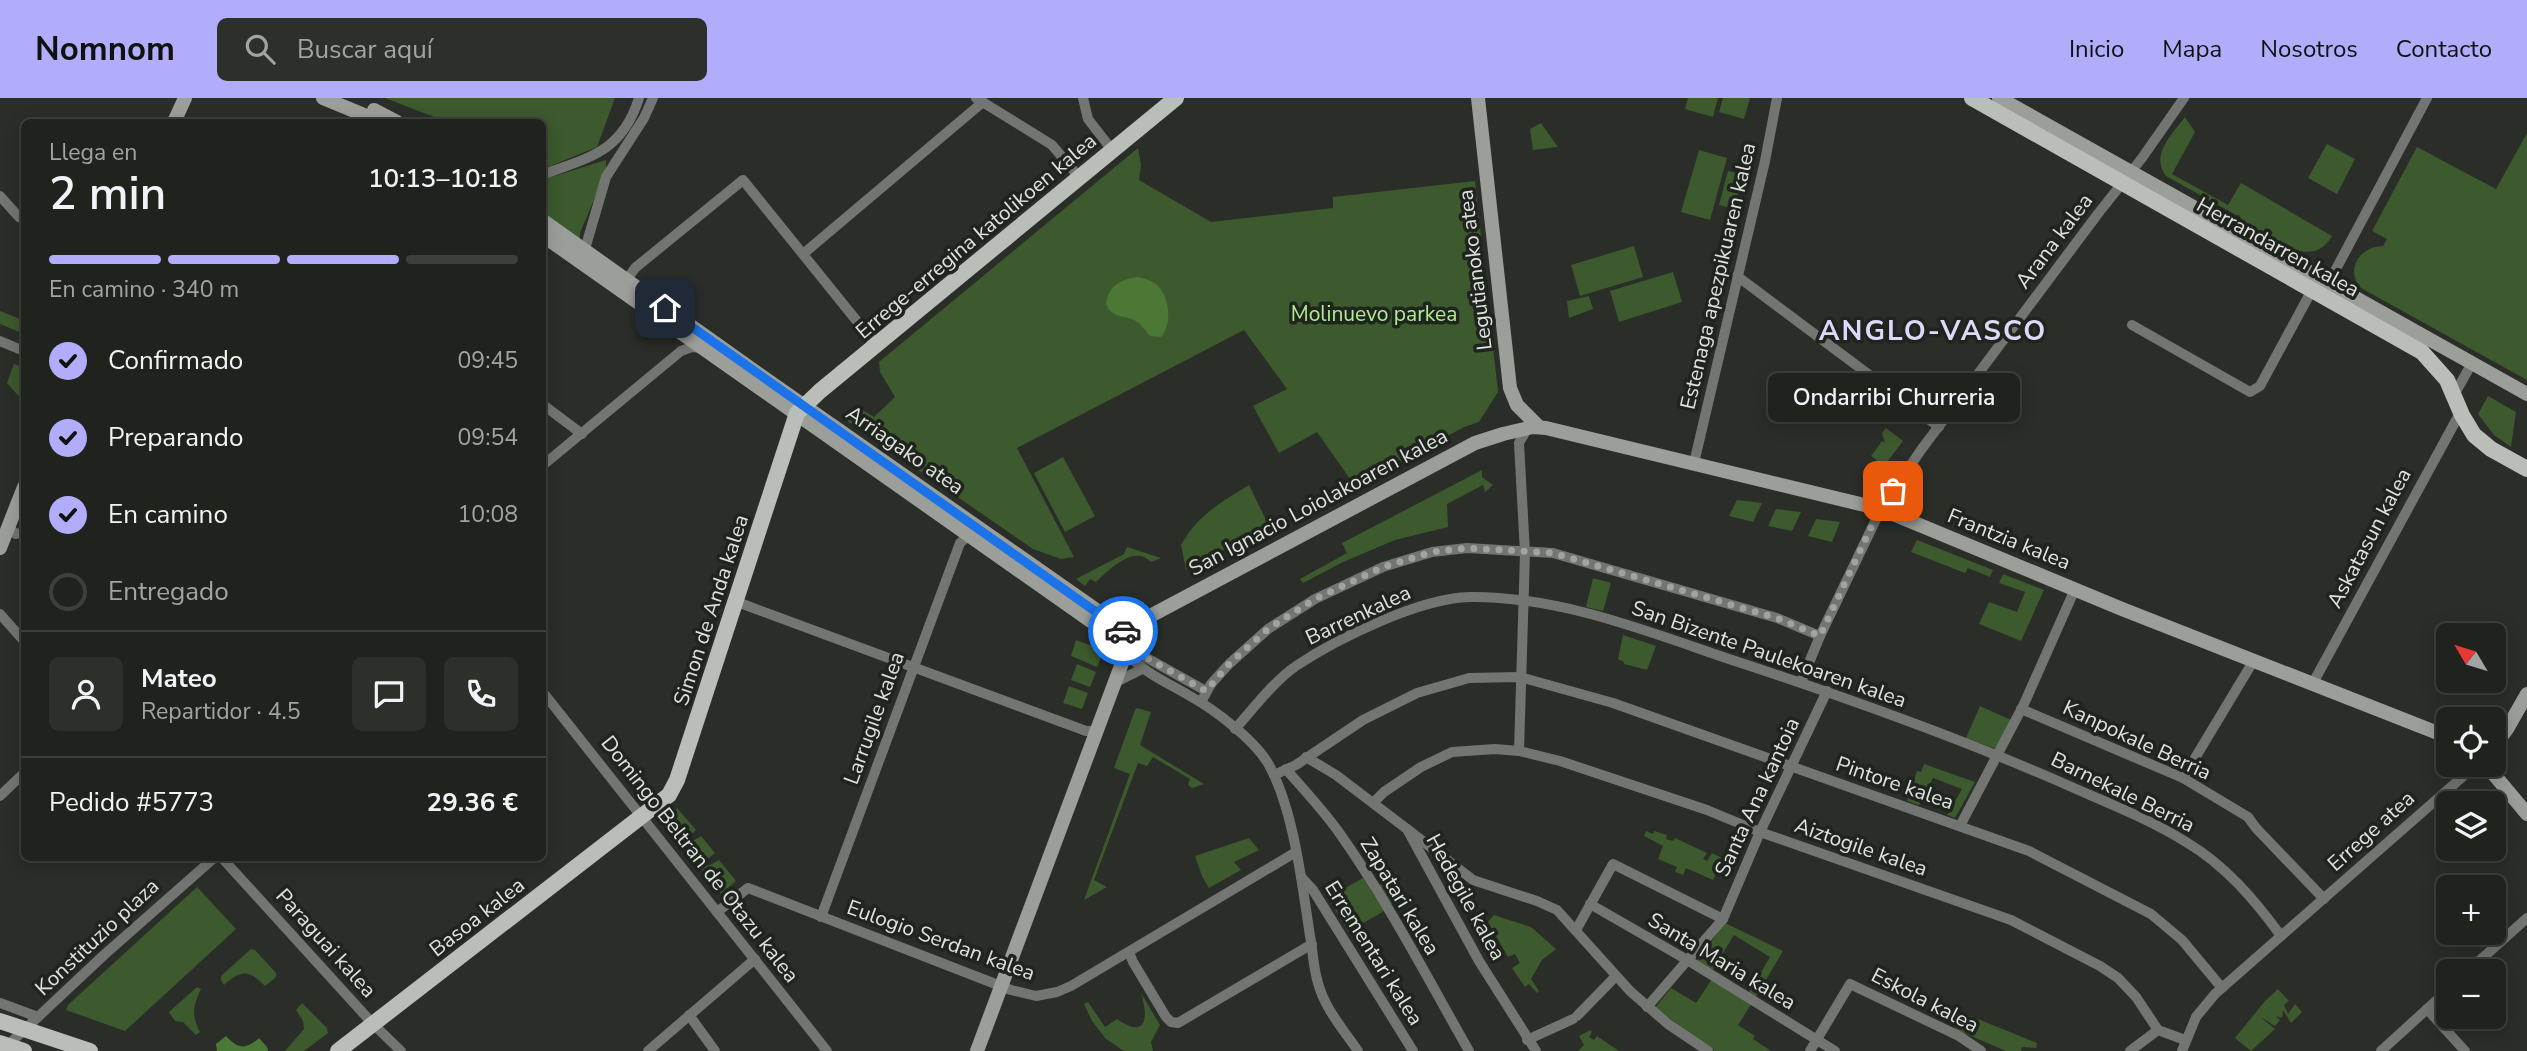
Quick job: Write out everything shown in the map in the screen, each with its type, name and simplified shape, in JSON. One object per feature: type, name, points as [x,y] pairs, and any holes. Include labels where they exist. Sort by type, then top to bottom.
[{"type":"main road","points":[[175,119],[185,98]]},
{"type":"main road","points":[[323,98],[374,119]]},
{"type":"main road","points":[[343,98],[391,119]]},
{"type":"main road","name":"Errege-erregina katolikoen kalea","points":[[800,409],[1176,98]]},
{"type":"main road","name":"Legutianoko atea","points":[[1478,98],[1510,388],[1517,405],[1533,428]]},
{"type":"main road","name":"Herrandarren kalea","points":[[1972,98],[2328,281],[2527,394]]},
{"type":"main road","name":"Herrandarren kalea","points":[[1998,98],[2312,290],[2423,352],[2441,370],[2467,426],[2482,442],[2527,469]]},
{"type":"main road","name":"Arriagako atea","points":[[546,223],[680,318],[800,409],[841,447],[1127,644]]},
{"type":"main road","name":"Arriagako atea","points":[[546,238],[704,349],[800,409],[1101,613],[1127,644]]},
{"type":"main road","name":"Simon de Anda kalea","points":[[641,817],[674,788],[800,409]]},
{"type":"main road","name":"Frantzia kalea","points":[[1533,428],[1694,463],[1881,509],[2436,732]]},
{"type":"main road","name":"San Ignacio Loiolakoaren kalea","points":[[1127,644],[1137,623],[1146,616],[1463,449],[1489,438],[1533,428]]},
{"type":"main road","points":[[0,548],[21,494]]},
{"type":"main road","points":[[977,1051],[1127,644]]},
{"type":"main road","points":[[2506,730],[2527,694]]},
{"type":"main road","points":[[2496,777],[2527,814]]},
{"type":"main road","name":"Basoa kalea","points":[[338,1051],[641,817]]},
{"type":"main road","points":[[0,1021],[90,1051]]},
{"type":"main road","points":[[4,1045],[24,1051]]},
{"type":"street","points":[[546,173],[611,146],[625,129],[639,98]]},
{"type":"street","points":[[566,251],[576,253],[585,249],[606,177],[644,118],[653,98]]},
{"type":"street","points":[[1083,98],[1088,119],[1112,150]]},
{"type":"street","name":"Estenaga apezpikuaren kalea","points":[[1694,463],[1765,162],[1777,98]]},
{"type":"street","name":"Arana kalea","points":[[1801,682],[1881,509],[2184,98]]},
{"type":"street","points":[[2343,307],[2328,290],[2328,281],[2427,98]]},
{"type":"street","points":[[803,254],[979,100],[1052,145],[1079,177]]},
{"type":"street","points":[[626,281],[635,268],[743,180],[877,346]]},
{"type":"street","points":[[0,196],[21,218]]},
{"type":"street","points":[[1737,276],[1939,427]]},
{"type":"street","points":[[2132,325],[2246,391],[2255,391],[2312,290]]},
{"type":"street","points":[[680,318],[684,335],[681,351]]},
{"type":"street","points":[[0,341],[21,350]]},
{"type":"street","points":[[546,463],[681,351],[692,347],[704,349]]},
{"type":"street","points":[[2454,395],[2472,363]]},
{"type":"street","points":[[546,407],[582,434]]},
{"type":"street","name":"Askatasun kalea","points":[[2313,683],[2460,413]]},
{"type":"street","points":[[1519,751],[1525,553],[1519,443],[1533,428]]},
{"type":"street","points":[[11,520],[11,530],[16,534],[21,533]]},
{"type":"street","name":"Larrugile kalea","points":[[821,917],[960,542],[968,536]]},
{"type":"street","points":[[1200,702],[1229,664],[1268,629],[1315,599],[1383,567],[1432,552],[1467,548],[1553,553],[1777,618],[1820,636]]},
{"type":"street","points":[[1961,825],[2021,709],[2075,589]]},
{"type":"street","name":"Barrenkalea","points":[[1235,729],[1279,680],[1296,666],[1364,630],[1424,604],[1469,597],[1524,602]]},
{"type":"street","points":[[737,602],[1086,731],[1095,731]]},
{"type":"street","name":"San Bizente Paulekoaren kalea","points":[[1524,602],[1605,618],[1827,691],[1997,755]]},
{"type":"street","points":[[0,614],[21,638]]},
{"type":"street","name":"Arriagako atea","points":[[1127,644],[1142,669],[1200,702],[1235,729],[1257,749],[1273,775],[1296,852],[1318,984],[1326,1005],[1359,1051]]},
{"type":"street","name":"Arriagako atea","points":[[1127,644],[1154,663],[1206,691]]},
{"type":"street","points":[[2183,778],[2254,660]]},
{"type":"street","points":[[1112,684],[1142,669]]},
{"type":"street","name":"Pintore kalea","points":[[1273,775],[1363,720],[1417,693],[1469,678],[1520,677],[1613,702],[2029,851],[2151,914],[2182,940],[2222,988]]},
{"type":"street","name":"Santa Ana kantoia","points":[[1647,1007],[1723,919],[1790,766],[1827,691]]},
{"type":"street","name":"Domingo Beltran de Otazu kalea","points":[[546,696],[827,1051]]},
{"type":"street","name":"Kanpokale Berria","points":[[2021,709],[2183,778],[2248,817],[2324,899]]},
{"type":"street","name":"Aiztogile kalea","points":[[1374,803],[1384,792],[1420,766],[1452,752],[1479,749],[1519,751],[1560,761],[2011,920],[2100,965],[2118,978],[2136,997],[2158,1030]]},
{"type":"street","name":"Barnekale Berria","points":[[1997,755],[2108,803],[2186,842],[2242,887],[2281,936]]},
{"type":"street","name":"Hedegile kalea","points":[[1306,757],[1336,775],[1407,829],[1479,961],[1536,1051]]},
{"type":"street","name":"Zapatari kalea","points":[[1286,769],[1336,828],[1359,862],[1391,912],[1469,1051]]},
{"type":"street","points":[[0,796],[21,776]]},
{"type":"street","name":"Errege atea","points":[[2182,1051],[2201,1010],[2222,988],[2462,777]]},
{"type":"street","points":[[1407,829],[1464,875],[1557,910],[1615,977],[1647,1007],[1708,1051]]},
{"type":"street","name":"Eulogio Serdan kalea","points":[[717,912],[748,888],[1001,987],[1036,996],[1057,992],[1296,852]]},
{"type":"street","name":"Konstituzio plaza","points":[[4,1045],[26,1030],[211,861]]},
{"type":"street","name":"Paraguai kalea","points":[[225,861],[373,1024],[401,1051]]},
{"type":"street","points":[[1576,930],[1613,864],[1723,919]]},
{"type":"street","name":"Errementari kalea","points":[[1301,876],[1313,890],[1413,1051]]},
{"type":"street","name":"Santa Maria kalea","points":[[1590,904],[1835,1051]]},
{"type":"street","points":[[2481,959],[2527,918]]},
{"type":"street","points":[[1129,952],[1166,1017],[1171,1022],[1178,1023],[1312,944]]},
{"type":"street","points":[[648,1051],[755,960]]},
{"type":"street","points":[[1527,1040],[1575,1017],[1615,977]]},
{"type":"street","name":"Eskola kalea","points":[[1817,1040],[1850,985],[1959,1035],[1981,1051]]},
{"type":"street","points":[[2381,1051],[2436,1001]]},
{"type":"street","points":[[0,1003],[38,1017]]},
{"type":"street","points":[[2427,1009],[2465,1051]]},
{"type":"street","points":[[689,1015],[715,1051]]},
{"type":"street","points":[[2130,1051],[2158,1030],[2185,1040]]},
{"type":"street","points":[[1810,1051],[1817,1040]]},
{"type":"green space","points":[[385,98],[615,98],[597,147],[546,168],[546,119],[439,119]]},
{"type":"green space","points":[[1688,98],[1718,98],[1713,117],[1685,109]]},
{"type":"green space","points":[[1723,98],[1750,98],[1744,119],[1719,112]]},
{"type":"green space","points":[[2185,117],[2195,132],[2172,174],[2228,205],[2241,183],[2332,236],[2323,247],[2313,251],[2289,248],[2243,221],[2239,215],[2166,176],[2160,160],[2162,153],[2169,138]]},
{"type":"green space","points":[[1541,123],[1558,147],[1533,150],[1530,129]]},
{"type":"green space","points":[[2527,133],[2527,380],[2361,288],[2354,273],[2357,260],[2362,254],[2383,246],[2387,239],[2372,231],[2417,147],[2496,189]]},
{"type":"green space","points":[[2327,144],[2355,159],[2337,194],[2308,178]]},
{"type":"green space","name":"Molinuevo parkea","points":[[1138,148],[1141,165],[1139,180],[1211,222],[1333,208],[1333,197],[1475,181],[1498,392],[1479,422],[1464,427],[1355,486],[1317,432],[1279,453],[1253,406],[1287,389],[1244,330],[1017,448],[1074,557],[1061,559],[1033,549],[846,420],[850,412],[861,409],[874,417],[895,397],[880,372],[879,362]]},
{"type":"green space","points":[[1699,150],[1727,158],[1710,220],[1681,212]]},
{"type":"green space","points":[[606,160],[606,171],[580,233],[580,242],[546,219],[546,179]]},
{"type":"green space","points":[[1728,171],[1743,174],[1735,209],[1719,205]]},
{"type":"green space","points":[[1634,246],[1643,277],[1580,296],[1571,265]]},
{"type":"green space","points":[[1673,272],[1682,302],[1619,322],[1610,291]]},
{"type":"green space","points":[[1589,296],[1593,309],[1569,318],[1567,301]]},
{"type":"green space","points":[[0,311],[20,319],[21,316],[21,333],[0,324]]},
{"type":"green space","points":[[14,364],[21,367],[21,399],[7,383]]},
{"type":"green space","points":[[2488,396],[2516,412],[2511,447],[2494,435],[2478,414]]},
{"type":"green space","points":[[1886,428],[1903,441],[1884,466],[1871,456],[1882,441],[1885,443],[1882,433]]},
{"type":"green space","points":[[1063,457],[1095,516],[1065,532],[1034,473]]},
{"type":"green space","points":[[1482,470],[1482,477],[1493,485],[1485,492],[1483,485],[1447,504],[1448,527],[1395,540],[1303,583],[1300,579],[1347,553],[1342,543]]},
{"type":"green space","points":[[1249,485],[1269,526],[1186,570],[1181,545],[1187,535],[1210,510]]},
{"type":"green space","points":[[1737,500],[1762,503],[1753,522],[1729,516]]},
{"type":"green space","points":[[1776,509],[1801,512],[1792,531],[1768,526]]},
{"type":"green space","points":[[1816,519],[1840,522],[1832,542],[1808,536]]},
{"type":"green space","points":[[1917,540],[1993,570],[1990,577],[1968,568],[1965,573],[1911,552]]},
{"type":"green space","points":[[1127,547],[1161,558],[1151,562],[1144,557],[1130,557],[1115,565],[1096,582],[1090,579],[1085,586],[1076,579],[1124,554]]},
{"type":"green space","points":[[2003,574],[2044,590],[2021,641],[1979,624],[1989,602],[2017,612],[2025,592],[1999,583]]},
{"type":"green space","points":[[1593,578],[1611,583],[1603,611],[1586,607]]},
{"type":"green space","points":[[1623,635],[1656,646],[1647,670],[1624,664],[1618,659]]},
{"type":"green space","points":[[1076,640],[1104,650],[1097,667],[1071,656]]},
{"type":"green space","points":[[1077,664],[1096,672],[1090,687],[1071,680]]},
{"type":"green space","points":[[1069,686],[1088,693],[1082,709],[1063,703]]},
{"type":"green space","points":[[1980,706],[2011,720],[1996,749],[1966,738]]},
{"type":"green space","points":[[1137,708],[1151,712],[1140,745],[1204,784],[1192,788],[1188,785],[1190,779],[1153,757],[1147,766],[1138,763],[1094,880],[1107,887],[1084,900],[1130,774],[1114,768]]},
{"type":"green space","points":[[1924,764],[1975,782],[1955,818],[1947,815],[1962,789],[1933,778],[1919,805],[1907,801],[1917,771],[1921,772]]},
{"type":"green space","points":[[677,808],[696,830],[687,838],[690,843],[701,836],[715,853],[705,861],[708,866],[719,860],[736,881],[721,894],[663,821]]},
{"type":"green space","points":[[1646,831],[1667,835],[1666,839],[1673,841],[1675,838],[1707,853],[1703,859],[1707,861],[1712,853],[1736,865],[1732,871],[1720,866],[1713,880],[1686,868],[1683,875],[1675,872],[1677,867],[1658,859],[1663,846],[1644,836]]},
{"type":"green space","points":[[1249,838],[1259,850],[1234,862],[1241,870],[1209,888],[1195,856]]},
{"type":"green space","points":[[1389,877],[1403,898],[1395,904],[1388,903],[1377,886]]},
{"type":"green space","points":[[1363,878],[1384,911],[1348,932],[1328,898]]},
{"type":"green space","points":[[197,887],[236,929],[125,1031],[66,1010],[68,1005]]},
{"type":"green space","points":[[1494,915],[1531,927],[1556,949],[1542,960],[1531,979],[1539,991],[1537,993],[1529,984],[1525,987],[1512,968],[1520,963],[1515,954],[1508,957],[1488,922]]},
{"type":"green space","points":[[1725,923],[1783,951],[1755,998],[1748,994],[1770,957],[1734,935],[1712,971],[1697,961]]},
{"type":"green space","points":[[251,949],[276,973],[276,977],[265,986],[250,974],[241,974],[224,985],[221,976]]},
{"type":"green space","points":[[1712,979],[1752,1003],[1738,1025],[1771,1051],[1715,1051],[1655,1008],[1671,988],[1696,1003]]},
{"type":"green space","points":[[197,987],[201,989],[194,1010],[200,1032],[196,1035],[183,1022],[175,1021],[169,1012]]},
{"type":"green space","points":[[2278,989],[2289,1001],[2284,1005],[2288,1014],[2295,1004],[2302,1012],[2291,1023],[2283,1010],[2282,1018],[2276,1016],[2280,1020],[2275,1026],[2259,1016],[2275,1029],[2251,1051],[2235,1038]]},
{"type":"green space","points":[[1141,993],[1160,1025],[1151,1042],[1153,1051],[1124,1051],[1106,1039],[1092,1021],[1084,1004],[1088,1002],[1105,1027],[1117,1019],[1134,1027],[1143,1023],[1145,1018]]},
{"type":"green space","points":[[302,1003],[327,1028],[328,1033],[304,1051],[285,1051],[304,1029],[303,1021],[296,1010]]},
{"type":"green space","points":[[1963,1013],[2037,1043],[2036,1048],[2022,1047],[2021,1051],[2006,1051],[1955,1029]]},
{"type":"green space","points":[[1590,1030],[1592,1032],[1589,1037],[1594,1040],[1597,1036],[1619,1051],[1578,1051],[1584,1045],[1579,1036]]},
{"type":"shaded area","points":[[1138,277],[1157,285],[1166,299],[1168,319],[1161,337],[1150,336],[1135,320],[1116,315],[1106,304],[1109,292],[1116,284]]},
{"type":"shaded area","points":[[226,1036],[238,1046],[250,1045],[259,1038],[268,1051],[217,1051],[216,1044]]},
{"type":"way so far","points":[[1123,631],[1147,658],[1206,691],[1229,664],[1268,629],[1315,599],[1383,567],[1432,552],[1467,548],[1553,553],[1777,618],[1820,636],[1874,521],[1893,491]]},
{"type":"place","name":"Ondarribi Churreria","points":[[1893,491]]},
{"type":"district","name":"ANGLO-VASCO","points":[[1933,331]]},
{"type":"route","points":[[665,308],[1123,631]]}]
